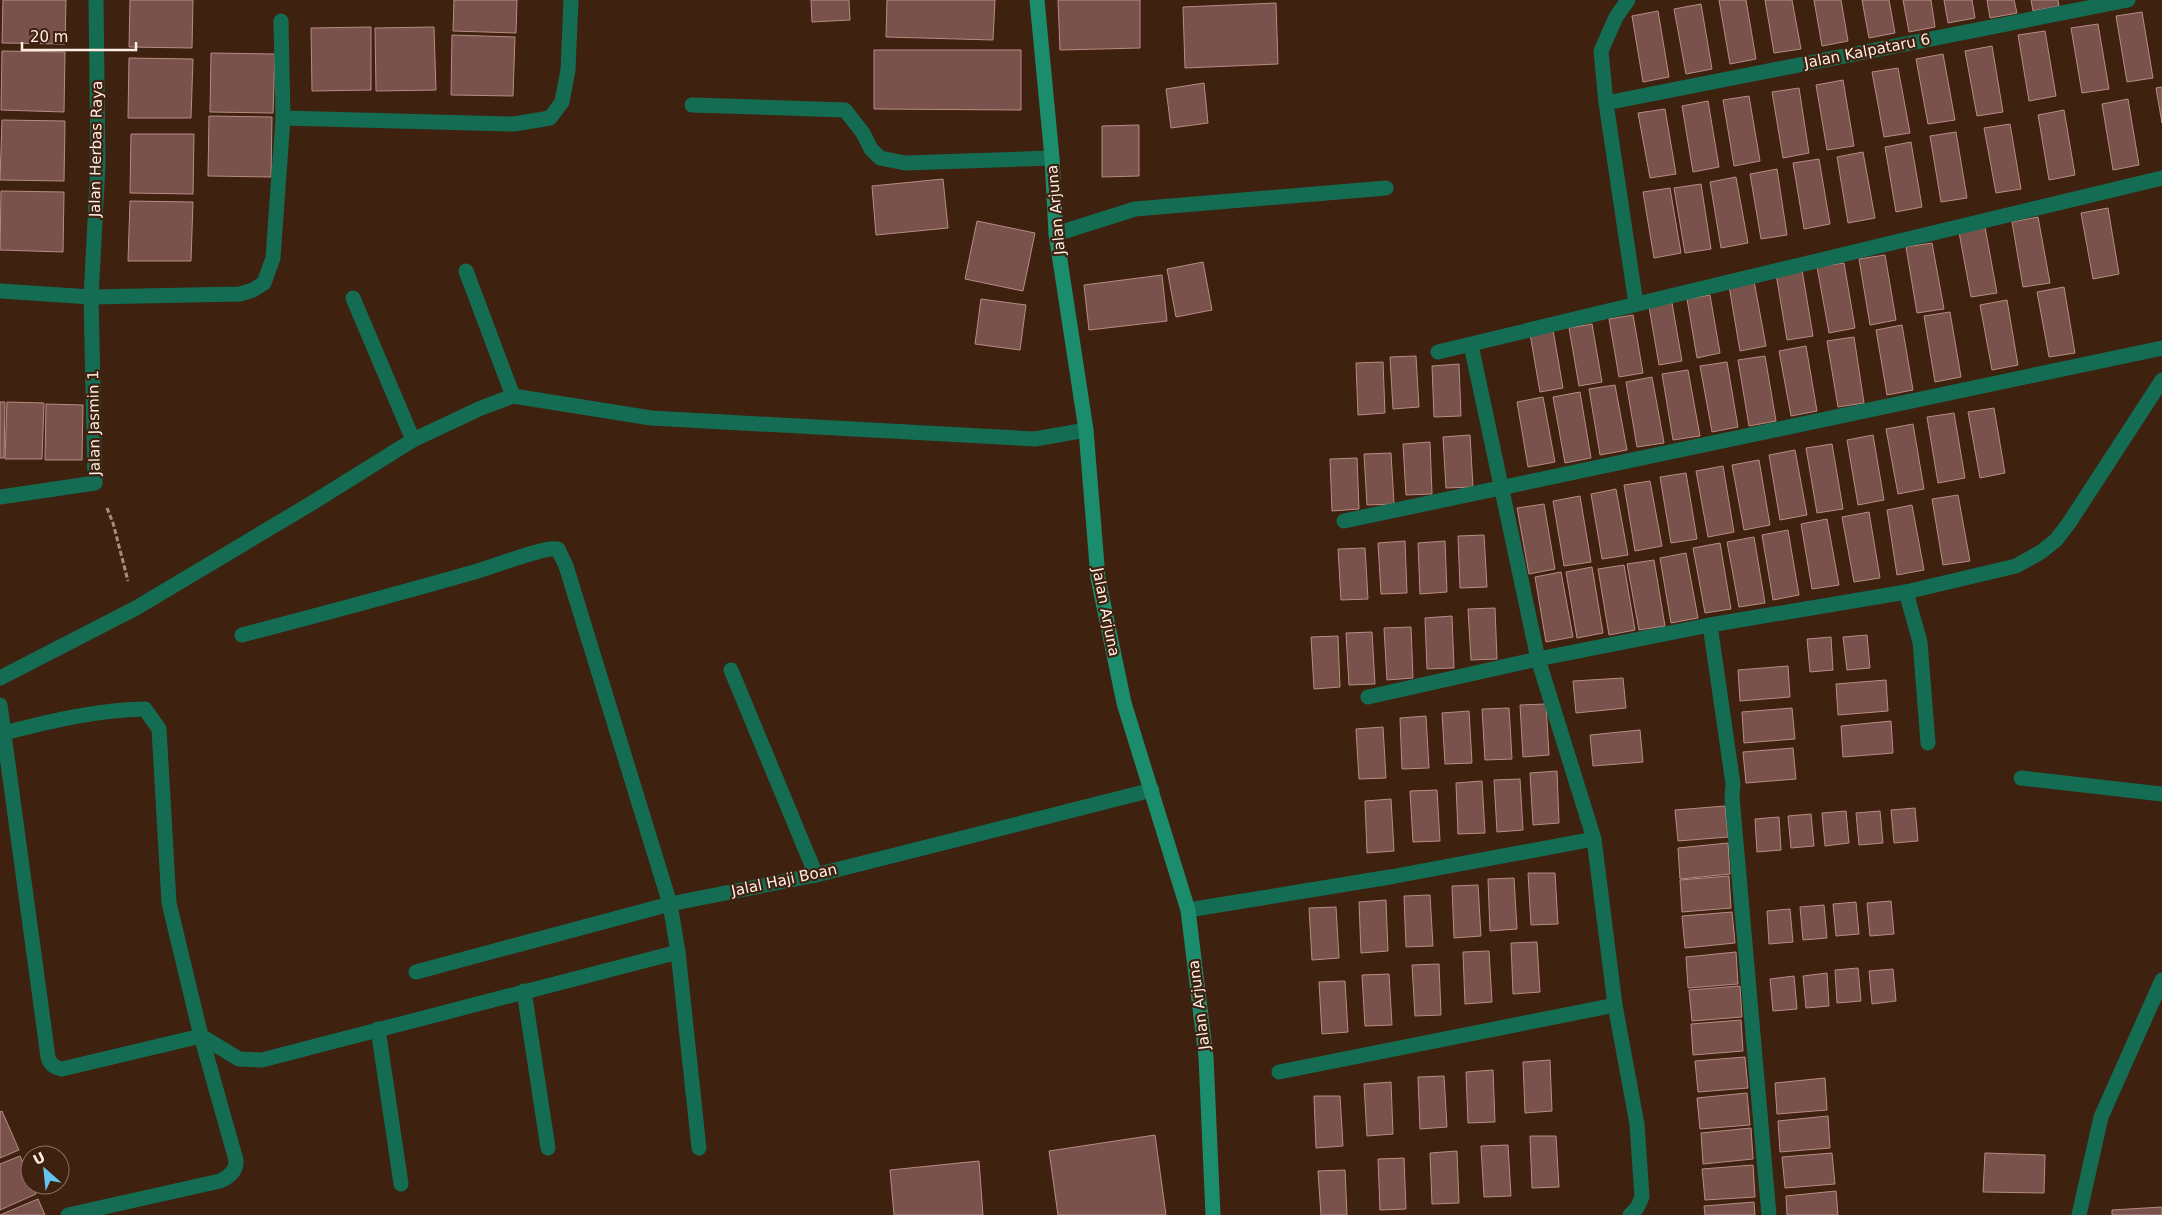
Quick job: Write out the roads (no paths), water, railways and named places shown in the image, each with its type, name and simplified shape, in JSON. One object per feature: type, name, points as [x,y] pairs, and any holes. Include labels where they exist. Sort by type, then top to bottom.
[{"type":"street","name":"Jalan Herbas Raya","points":[[91,297],[98,165],[96,0]]},
{"type":"street","points":[[283,118],[514,124],[550,118],[562,102],[568,70],[571,0]]},
{"type":"street","name":"Jalan Arjuna","points":[[1038,0],[1052,158],[1056,234],[1086,430],[1098,578],[1124,703],[1188,910],[1206,1057],[1213,1215]]},
{"type":"street","points":[[1628,0],[1616,17],[1602,51],[1606,103],[1636,304]]},
{"type":"street","name":"Jalan Kalpataru 6","points":[[1606,103],[2128,0]]},
{"type":"street","points":[[0,291],[91,297],[240,294],[253,290],[264,283],[273,258],[283,118],[281,21]]},
{"type":"street","points":[[692,105],[845,110],[863,133],[871,149],[880,158],[905,163],[1052,158]]},
{"type":"street","points":[[1438,352],[2162,178]]},
{"type":"street","points":[[1056,234],[1135,209],[1386,188]]},
{"type":"street","points":[[466,271],[512,396]]},
{"type":"street","name":"Jalan Jasmin 1","points":[[0,497],[95,483],[91,297]]},
{"type":"street","points":[[353,298],[413,440]]},
{"type":"street","points":[[1471,345],[1538,659],[1594,839],[1615,1005],[1637,1124],[1642,1197],[1637,1208],[1630,1215]]},
{"type":"street","points":[[1344,521],[2162,348]]},
{"type":"street","points":[[1368,696],[1538,659],[1710,625],[1906,592],[2016,566],[2042,552],[2056,540],[2162,380]]},
{"type":"street","points":[[0,678],[136,608],[413,440],[481,408],[512,396],[661,419],[1035,440],[1086,430]]},
{"type":"street","points":[[242,635],[396,595],[551,547],[558,549],[566,566],[670,904],[678,952],[698,1148]]},
{"type":"street","points":[[1906,592],[1920,642],[1928,743]]},
{"type":"street","points":[[1710,625],[1733,784],[1732,796],[1769,1215]]},
{"type":"street","points":[[731,670],[816,875]]},
{"type":"street","points":[[68,1215],[220,1181],[233,1171],[236,1160],[202,1036],[169,903],[159,729],[145,709],[113,710],[60,718],[2,723],[50,1062],[62,1069],[202,1036],[239,1059],[262,1060],[678,952]]},
{"type":"street","points":[[2021,778],[2162,794]]},
{"type":"street","name":"Jalal Haji Boan","points":[[416,972],[670,904],[816,875],[1152,790]]},
{"type":"street","points":[[1188,910],[1390,877],[1594,839]]},
{"type":"street","points":[[2079,1215],[2101,1117],[2162,980]]},
{"type":"street","points":[[524,991],[548,1148]]},
{"type":"street","points":[[1279,1072],[1615,1005]]},
{"type":"street","points":[[378,1030],[401,1184]]}]
